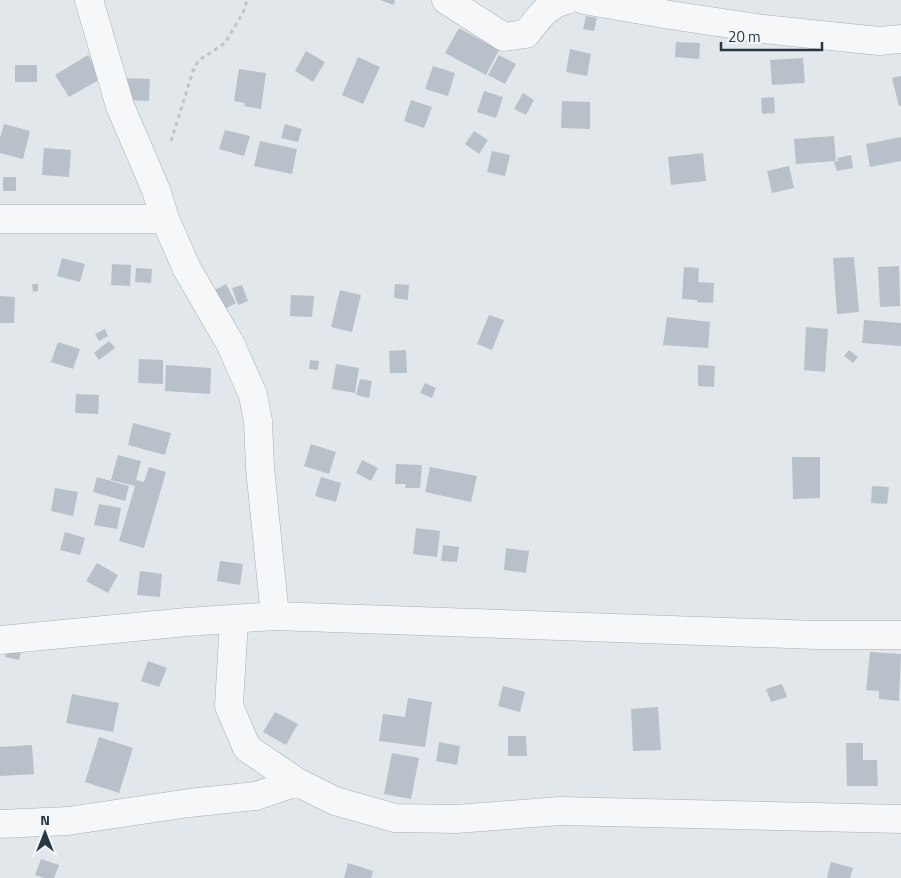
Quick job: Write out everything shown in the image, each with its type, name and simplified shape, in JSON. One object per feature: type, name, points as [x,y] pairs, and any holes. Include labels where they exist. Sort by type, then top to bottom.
[{"type":"street","points":[[89,0],[120,106],[156,190],[165,219],[187,269],[231,345],[253,395],[258,421],[260,468],[275,616]]},
{"type":"street","points":[[446,0],[504,37],[526,34],[551,6],[567,0]]},
{"type":"street","points":[[584,0],[670,16],[763,29],[879,41],[901,39]]},
{"type":"street","points":[[0,219],[165,219]]},
{"type":"street","points":[[0,640],[275,616],[816,635],[901,635]]},
{"type":"street","points":[[234,619],[229,706],[247,748],[297,782],[335,801],[395,818],[456,819],[560,811],[901,819]]},
{"type":"street","points":[[0,824],[68,821],[189,803],[256,796],[297,782]]},
{"type":"path","points":[[170,144],[193,71],[198,61],[225,43],[243,13],[248,0]]},
{"type":"building","points":[[380,0],[395,0],[394,5]]},
{"type":"building","points":[[586,16],[597,18],[594,31],[583,29]]},
{"type":"building","points":[[459,28],[499,50],[486,75],[445,53]]},
{"type":"building","points":[[676,42],[700,43],[699,59],[675,57]]},
{"type":"building","points":[[570,49],[591,54],[587,76],[566,72]]},
{"type":"building","points":[[306,51],[325,62],[313,82],[295,71]]},
{"type":"building","points":[[88,55],[102,78],[69,97],[55,75]]},
{"type":"building","points":[[499,55],[516,64],[505,84],[488,75]]},
{"type":"building","points":[[358,57],[380,67],[363,104],[342,95]]},
{"type":"building","points":[[803,58],[805,83],[772,85],[770,60]]},
{"type":"building","points":[[15,65],[37,65],[37,82],[15,82]]},
{"type":"building","points":[[433,66],[455,73],[448,96],[425,89]]},
{"type":"building","points":[[239,69],[266,73],[261,109],[244,106],[245,103],[234,101]]},
{"type":"building","points":[[901,76],[901,106],[899,106],[892,78]]},
{"type":"building","points":[[123,78],[150,79],[149,101],[122,100]]},
{"type":"building","points":[[484,91],[503,97],[496,118],[477,112]]},
{"type":"building","points":[[523,93],[534,100],[526,115],[514,109]]},
{"type":"building","points":[[774,97],[775,113],[762,114],[761,98]]},
{"type":"building","points":[[411,100],[432,107],[424,128],[404,121]]},
{"type":"building","points":[[562,101],[590,102],[590,129],[561,128]]},
{"type":"building","points":[[4,124],[30,131],[23,159],[0,153],[0,138]]},
{"type":"building","points":[[285,124],[302,129],[298,142],[281,138]]},
{"type":"building","points":[[225,130],[250,136],[244,156],[219,149]]},
{"type":"building","points":[[474,131],[488,140],[479,154],[465,144]]},
{"type":"building","points":[[834,136],[836,161],[796,164],[794,139]]},
{"type":"building","points":[[901,137],[901,161],[870,167],[866,144]]},
{"type":"building","points":[[260,141],[297,149],[292,174],[254,166]]},
{"type":"building","points":[[44,148],[71,150],[69,177],[42,175]]},
{"type":"building","points":[[492,151],[510,155],[505,176],[487,172]]},
{"type":"building","points":[[703,153],[706,181],[671,185],[668,157]]},
{"type":"building","points":[[851,155],[853,168],[837,171],[834,162],[838,161],[837,158]]},
{"type":"building","points":[[789,166],[794,188],[772,193],[767,171]]},
{"type":"building","points":[[3,177],[16,177],[16,191],[3,191]]},
{"type":"building","points":[[854,257],[859,312],[837,314],[833,258]]},
{"type":"building","points":[[62,258],[85,264],[80,282],[57,276]]},
{"type":"building","points":[[112,264],[131,265],[130,286],[111,285]]},
{"type":"building","points":[[899,266],[900,306],[880,307],[878,267]]},
{"type":"building","points":[[684,267],[699,268],[698,282],[714,283],[713,303],[682,299]]},
{"type":"building","points":[[136,268],[152,269],[151,283],[135,282]]},
{"type":"building","points":[[32,284],[38,284],[38,291],[33,292]]},
{"type":"building","points":[[226,284],[236,303],[217,313],[207,294]]},
{"type":"building","points":[[395,284],[409,285],[408,300],[394,298]]},
{"type":"building","points":[[242,285],[248,301],[238,305],[232,288]]},
{"type":"building","points":[[340,290],[361,295],[352,332],[331,327]]},
{"type":"building","points":[[291,295],[314,296],[312,317],[290,316]]},
{"type":"building","points":[[0,296],[15,297],[14,323],[0,323]]},
{"type":"building","points":[[489,315],[504,320],[492,350],[477,344]]},
{"type":"building","points":[[667,317],[710,322],[708,348],[663,345]]},
{"type":"building","points":[[864,320],[901,323],[901,346],[862,343]]},
{"type":"building","points":[[806,327],[828,329],[825,372],[804,370]]},
{"type":"building","points":[[105,329],[108,336],[99,341],[95,334]]},
{"type":"building","points":[[109,341],[115,348],[99,360],[94,353]]},
{"type":"building","points":[[58,342],[80,349],[73,369],[51,362]]},
{"type":"building","points":[[406,350],[407,373],[390,373],[389,351]]},
{"type":"building","points":[[849,350],[858,357],[853,363],[844,356]]},
{"type":"building","points":[[139,359],[163,360],[163,384],[138,383]]},
{"type":"building","points":[[310,360],[319,361],[318,370],[309,369]]},
{"type":"building","points":[[336,364],[359,368],[355,393],[332,389]]},
{"type":"building","points":[[166,365],[211,368],[210,394],[165,391]]},
{"type":"building","points":[[698,365],[715,366],[714,387],[698,386]]},
{"type":"building","points":[[360,379],[372,381],[369,398],[356,395]]},
{"type":"building","points":[[425,383],[436,388],[432,398],[420,393]]},
{"type":"building","points":[[76,394],[99,395],[98,414],[75,413]]},
{"type":"building","points":[[133,423],[171,433],[165,455],[128,445]]},
{"type":"building","points":[[311,444],[336,452],[329,474],[304,466]]},
{"type":"building","points":[[118,455],[141,461],[136,480],[144,482],[149,467],[166,472],[144,548],[119,541],[135,486],[111,480]]},
{"type":"building","points":[[792,457],[820,457],[820,498],[793,499]]},
{"type":"building","points":[[362,460],[378,468],[371,481],[356,473]]},
{"type":"building","points":[[396,464],[422,465],[420,488],[405,488],[406,484],[395,484]]},
{"type":"building","points":[[430,467],[477,476],[471,502],[425,492]]},
{"type":"building","points":[[97,477],[129,486],[125,501],[93,492]]},
{"type":"building","points":[[321,477],[341,483],[336,502],[315,496]]},
{"type":"building","points":[[872,486],[889,487],[887,504],[871,503]]},
{"type":"building","points":[[55,488],[78,492],[73,516],[51,511]]},
{"type":"building","points":[[99,504],[121,508],[117,529],[94,525]]},
{"type":"building","points":[[416,528],[440,531],[437,557],[413,554]]},
{"type":"building","points":[[65,532],[85,538],[80,555],[60,550]]},
{"type":"building","points":[[443,545],[459,547],[457,562],[441,561]]},
{"type":"building","points":[[506,548],[529,551],[526,573],[504,570]]},
{"type":"building","points":[[220,561],[243,564],[240,585],[217,581]]},
{"type":"building","points":[[97,563],[118,575],[108,593],[86,581]]},
{"type":"building","points":[[140,571],[162,574],[160,597],[137,595]]},
{"type":"building","points":[[8,645],[22,648],[19,660],[5,657]]},
{"type":"building","points":[[870,652],[901,654],[899,701],[879,699],[879,691],[866,690]]},
{"type":"building","points":[[148,661],[167,668],[159,687],[141,681]]},
{"type":"building","points":[[782,684],[787,697],[771,702],[766,689]]},
{"type":"building","points":[[503,686],[525,692],[520,712],[498,706]]},
{"type":"building","points":[[72,694],[119,703],[113,732],[66,723]]},
{"type":"building","points":[[408,698],[432,702],[425,747],[379,741],[383,714],[405,717]]},
{"type":"building","points":[[658,707],[661,750],[633,751],[631,709]]},
{"type":"building","points":[[275,712],[298,724],[286,745],[263,732]]},
{"type":"building","points":[[508,736],[526,736],[527,756],[508,756]]},
{"type":"building","points":[[99,737],[133,748],[119,793],[85,782]]},
{"type":"building","points":[[439,742],[460,746],[457,765],[436,761]]},
{"type":"building","points":[[846,743],[863,743],[863,760],[877,760],[878,786],[847,786]]},
{"type":"building","points":[[32,745],[34,774],[0,776],[0,747]]},
{"type":"building","points":[[392,753],[419,758],[411,799],[384,794]]},
{"type":"building","points":[[41,859],[59,865],[54,878],[44,878],[35,875]]},
{"type":"building","points":[[831,862],[853,868],[850,878],[827,878]]},
{"type":"building","points":[[348,863],[373,871],[371,878],[344,878]]}]
